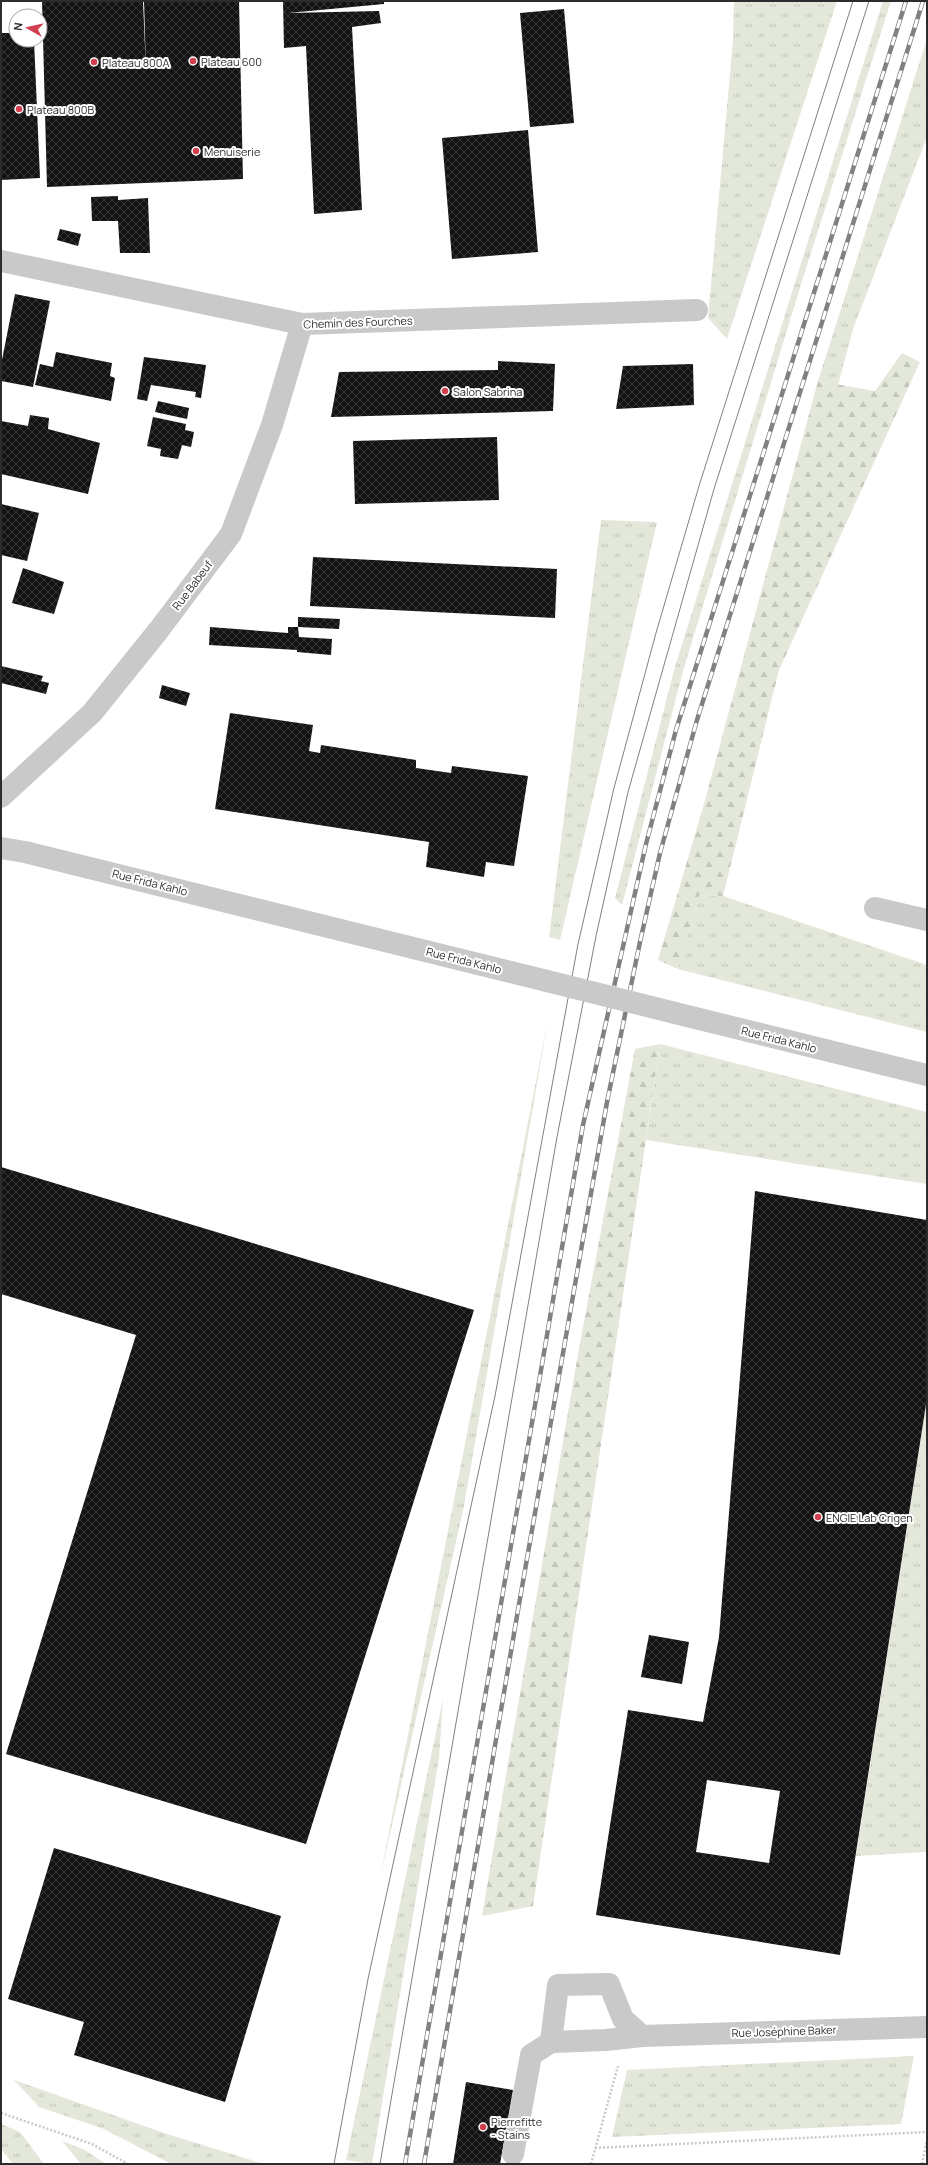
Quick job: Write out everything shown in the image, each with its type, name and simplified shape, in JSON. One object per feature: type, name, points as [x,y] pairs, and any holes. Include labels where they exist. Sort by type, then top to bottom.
[{"type":"street","name":"Chemin des Fourches","points":[[1,260],[302,324],[697,310]]},
{"type":"street","name":"Rue Babeuf","points":[[1,797],[92,713],[158,631],[231,534],[272,425],[302,324]]},
{"type":"street","name":"Rue Frida Kahlo","points":[[1,848],[24,852],[927,1075]]},
{"type":"street","points":[[875,908],[927,920]]},
{"type":"street","points":[[512,2154],[531,2054],[551,2042],[558,1985],[609,1984],[623,2019],[642,2036]]},
{"type":"street","name":"Rue Joséphine Baker","points":[[551,2042],[606,2040],[642,2036],[927,2027]]},
{"type":"path","points":[[591,2164],[618,2066],[623,2066]]},
{"type":"path","points":[[1,2113],[92,2144],[128,2164]]},
{"type":"path","points":[[595,2148],[927,2132]]},
{"type":"path","points":[[922,2164],[927,2140]]},
{"type":"green space","points":[[734,1],[837,1],[727,339],[708,318],[733,40]]},
{"type":"green space","points":[[883,1],[891,1],[802,281],[683,671],[622,905],[615,898],[675,667]]},
{"type":"green space","points":[[927,39],[927,137],[853,329],[838,385],[818,381]]},
{"type":"green space","points":[[902,353],[920,362],[779,670],[723,896],[699,895],[678,969],[658,960],[704,804],[818,381],[875,391]]},
{"type":"green space","points":[[601,520],[657,522],[560,940],[549,937]]},
{"type":"green space","points":[[699,895],[723,896],[927,965],[927,1032],[678,969]]},
{"type":"green space","points":[[548,1020],[464,1506],[380,1878]]},
{"type":"green space","points":[[660,1044],[927,1112],[927,1184],[646,1140]]},
{"type":"green space","points":[[660,1044],[533,1906],[482,1916],[578,1354],[635,1049]]},
{"type":"green space","points":[[927,1398],[927,1852],[856,1856]]},
{"type":"green space","points":[[443,1699],[439,1758],[372,2164],[346,2160]]},
{"type":"green space","points":[[914,2056],[901,2124],[612,2137],[627,2070]]},
{"type":"green space","points":[[14,2080],[164,2133],[264,2164],[171,2164],[104,2129],[39,2107]]},
{"type":"green space","points":[[1,2124],[20,2132],[44,2164],[13,2164],[1,2149]]},
{"type":"green space","points":[[62,2141],[85,2150],[106,2164],[81,2164]]},
{"type":"building","points":[[42,1],[143,1],[146,70],[144,1],[239,1],[243,179],[47,187],[43,48],[48,48],[48,8],[42,8]]},
{"type":"building","points":[[283,1],[384,1],[384,4],[288,13],[379,11],[381,23],[352,27],[362,210],[314,214],[306,46],[284,48]]},
{"type":"building","points":[[564,9],[574,123],[530,127],[520,13]]},
{"type":"building","name":"Plateau 800B","points":[[1,33],[8,33],[8,48],[34,48],[40,178],[1,180]]},
{"type":"building","points":[[528,130],[538,252],[452,259],[442,138]]},
{"type":"building","points":[[118,196],[118,200],[148,198],[150,253],[120,253],[118,221],[92,221],[91,197]]},
{"type":"building","points":[[60,229],[81,234],[78,246],[57,240]]},
{"type":"building","points":[[15,294],[50,301],[33,387],[1,381],[1,365]]},
{"type":"building","points":[[56,352],[112,363],[110,376],[115,378],[111,401],[35,385],[40,364],[53,367]]},
{"type":"building","points":[[144,357],[206,365],[201,398],[195,397],[196,392],[151,385],[147,401],[137,399]]},
{"type":"building","name":"Salon Sabrina","points":[[498,361],[555,364],[553,411],[331,417],[339,372],[498,370]]},
{"type":"building","points":[[693,364],[694,405],[616,409],[623,366]]},
{"type":"building","points":[[158,401],[189,408],[187,419],[155,412]]},
{"type":"building","points":[[30,415],[49,418],[48,429],[100,443],[88,494],[1,474],[1,421],[28,426]]},
{"type":"building","points":[[153,417],[186,424],[185,430],[194,432],[191,447],[182,445],[178,459],[160,456],[161,449],[147,446]]},
{"type":"building","points":[[497,437],[499,500],[355,504],[353,441]]},
{"type":"building","points":[[1,504],[39,513],[27,561],[1,555]]},
{"type":"building","points":[[313,557],[557,569],[555,618],[310,606]]},
{"type":"building","points":[[23,568],[64,582],[54,614],[12,603]]},
{"type":"building","points":[[298,617],[340,619],[339,629],[298,627]]},
{"type":"building","points":[[210,627],[288,633],[288,627],[298,627],[299,637],[332,639],[331,655],[297,652],[297,650],[209,645]]},
{"type":"building","points":[[1,666],[43,676],[41,681],[49,683],[46,694],[1,683]]},
{"type":"building","points":[[162,685],[190,693],[186,706],[159,698]]},
{"type":"building","points":[[230,713],[313,725],[309,751],[320,753],[321,745],[416,760],[416,768],[451,773],[452,766],[528,776],[514,866],[486,862],[484,877],[426,867],[429,842],[215,809]]},
{"type":"building","points":[[1,1167],[474,1310],[306,1844],[6,1754],[136,1335],[1,1294]]},
{"type":"building","name":"ENGIE Lab Crigen","points":[[755,1191],[927,1220],[927,1398],[840,1955],[596,1915],[628,1710],[703,1722],[719,1637]],"holes":[[[707,1780],[780,1791],[769,1863],[696,1852]]]},
{"type":"building","points":[[649,1635],[689,1642],[682,1684],[641,1677]]},
{"type":"building","points":[[54,1848],[281,1916],[225,2102],[74,2055],[84,2022],[8,1999]]},
{"type":"building","name":"Pierrefitte - Stains","points":[[466,2082],[513,2090],[500,2164],[453,2164]]},
{"type":"tram line","points":[[334,2164],[368,1979],[495,1396],[578,944],[614,788],[656,633],[699,486],[853,1]]},
{"type":"tram line","points":[[380,2164],[557,1137],[596,936],[628,792],[714,489],[869,1]]},
{"type":"railway","points":[[405,2164],[583,1125],[646,844],[676,730],[906,1]]},
{"type":"railway","points":[[424,2164],[518,1610],[607,1102],[660,853],[697,720],[923,1]]},
{"type":"place","name":"Plateau 600","points":[[193,61]]},
{"type":"place","name":"Plateau 800A","points":[[94,62]]},
{"type":"place","name":"Plateau 800B","points":[[19,109]]},
{"type":"place","name":"Menuiserie","points":[[196,151]]},
{"type":"place","name":"Salon Sabrina","points":[[445,391]]},
{"type":"place","name":"ENGIE Lab Crigen","points":[[818,1517]]},
{"type":"place","name":"Pierrefitte - Stains","points":[[483,2127]]}]
